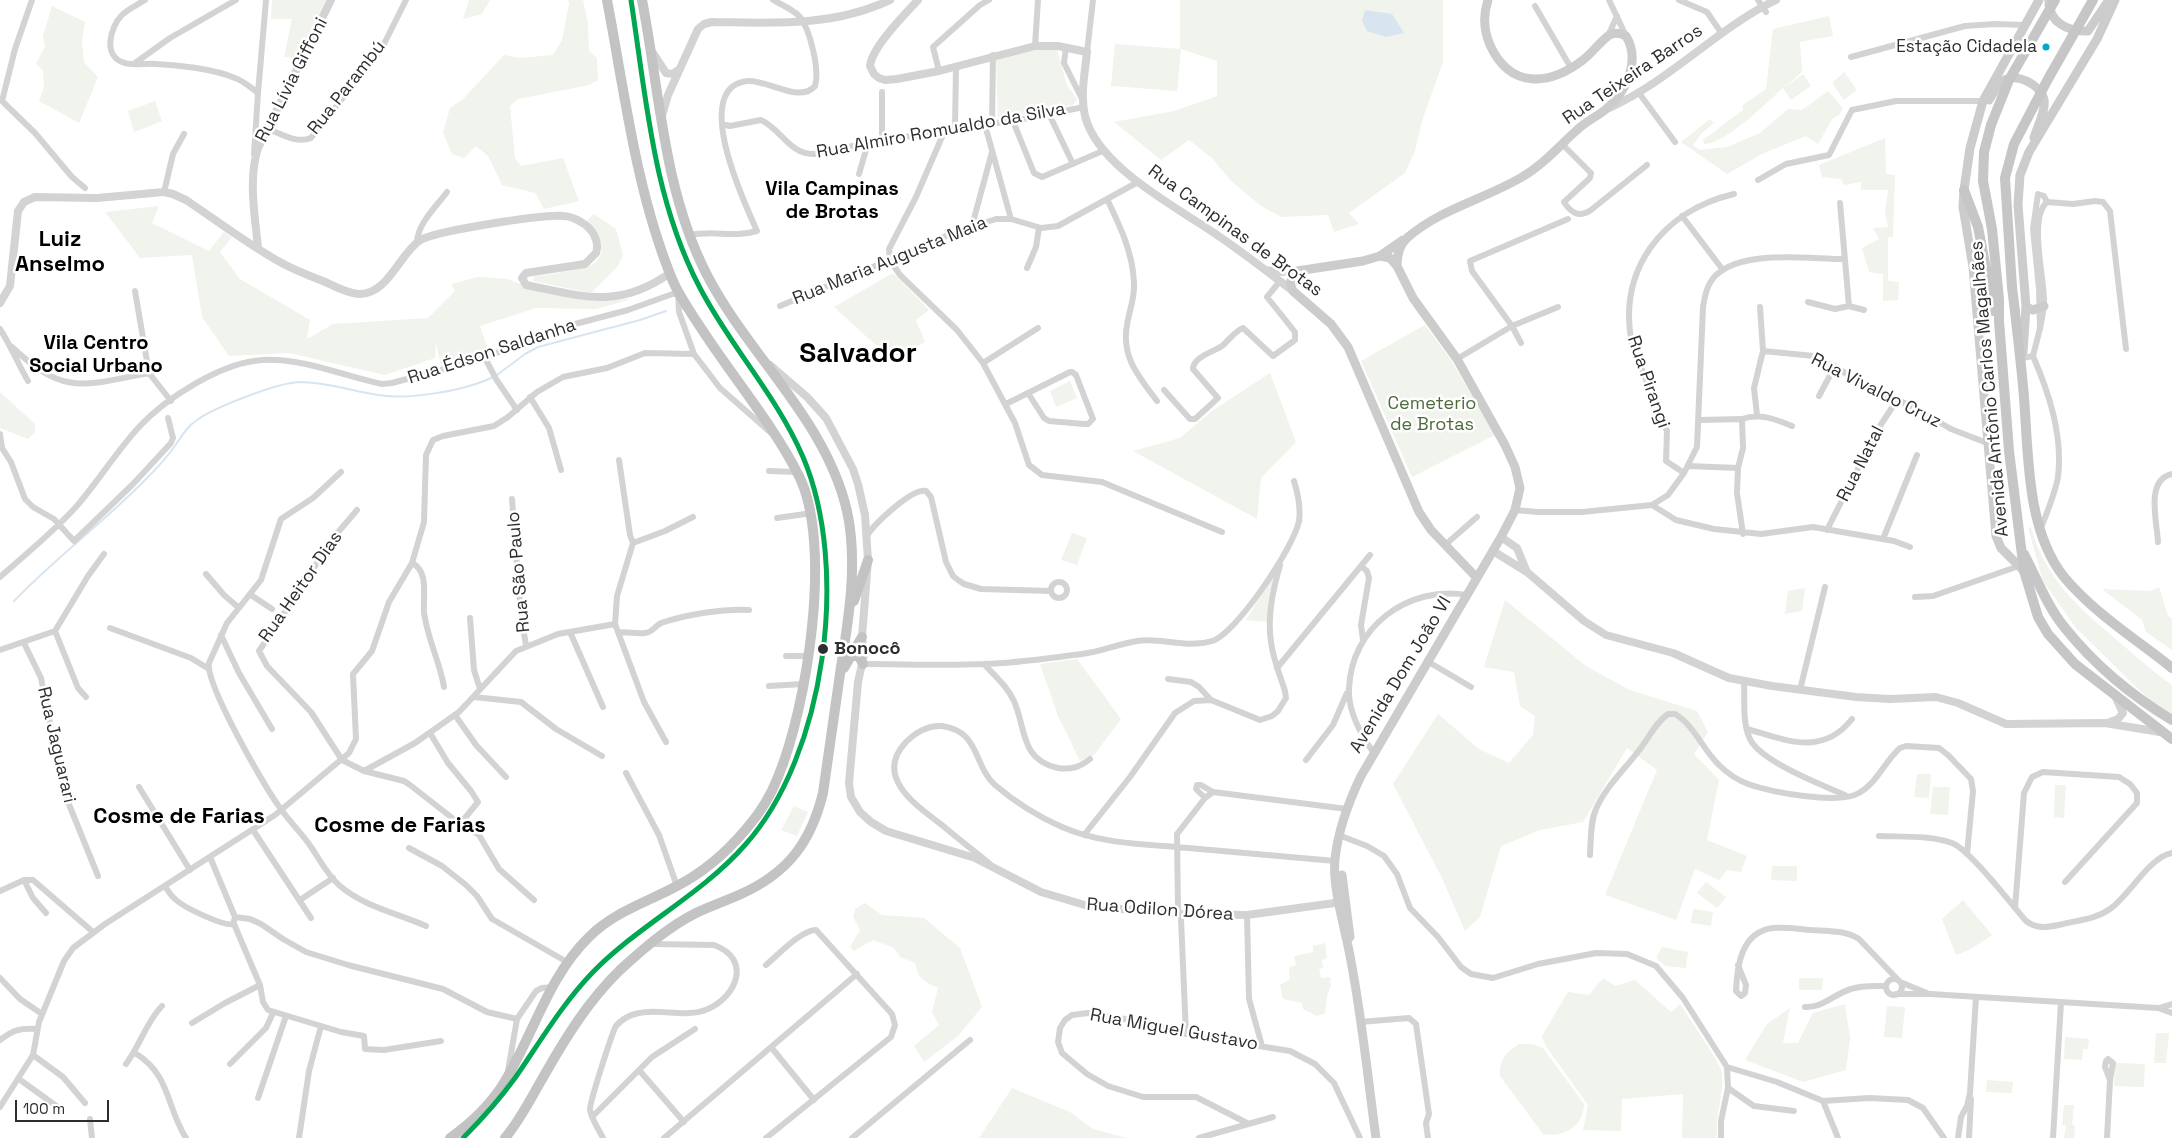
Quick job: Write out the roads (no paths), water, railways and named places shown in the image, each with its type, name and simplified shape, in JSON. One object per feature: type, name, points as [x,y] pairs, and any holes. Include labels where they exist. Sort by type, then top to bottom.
[{"type":"highway","points":[[450,1138],[485,1108],[507,1078],[567,962],[585,940],[605,922],[627,909],[677,886],[702,871],[726,851],[748,827],[764,804],[777,780],[787,752],[808,656],[815,566],[812,513],[804,486],[774,435],[678,292],[670,273],[654,229],[639,169],[607,0]]},
{"type":"highway","points":[[642,0],[650,39]]},
{"type":"highway","points":[[505,1138],[518,1121],[558,1051],[591,1003],[619,972],[650,944],[695,914],[752,889],[772,877],[785,866],[804,843],[816,818],[823,793],[848,618],[851,546],[847,512],[842,495],[819,443],[719,296],[690,235],[674,181],[661,120],[651,50],[647,0]]},
{"type":"highway","points":[[848,618],[868,560]]},
{"type":"highway","points":[[840,676],[862,637]]},
{"type":"highway","points":[[851,656],[859,656],[863,664]]},
{"type":"main road","points":[[1488,0],[1484,28],[1492,50],[1505,67],[1520,77],[1530,80],[1549,78],[1571,68],[1592,53],[1608,36],[1617,33],[1626,36],[1632,54],[1630,74],[1618,97],[1605,110]]},
{"type":"main road","name":"Avenida Antônio Carlos Magalhães","points":[[2021,568],[1997,542],[1973,267],[1963,207],[1970,148],[1983,101],[2038,0]]},
{"type":"main road","points":[[2049,0],[2051,15],[2056,22],[2072,30],[2082,31],[2088,31],[2092,27],[2109,0]]},
{"type":"main road","name":"Avenida Antônio Carlos Magalhães","points":[[2055,0],[2009,80],[1991,124],[1984,152],[1983,181],[1992,229],[1999,299],[1998,321],[2009,451],[2022,548],[2021,568],[2031,600],[2048,634],[2075,664],[2168,736]]},
{"type":"main road","name":"Avenida Antônio Carlos Magalhães","points":[[2093,0],[2036,100],[2014,144],[2005,178],[2012,288],[2023,384],[2032,492],[2040,530],[2053,560],[2074,588],[2104,615],[2172,668]]},
{"type":"main road","name":"Avenida Antônio Carlos Magalhães","points":[[2023,384],[2022,358],[2026,307],[2018,189],[2020,175],[2029,152],[2097,39],[2115,0]]},
{"type":"main road","points":[[1978,118],[2001,82],[2014,79],[2036,86],[2044,100],[2044,106],[2029,152]]},
{"type":"main road","name":"Rua Teixeira Barros","points":[[1297,271],[1352,264],[1380,256],[1448,213],[1531,172],[1578,129],[1605,110]]},
{"type":"main road","points":[[1964,190],[1978,227],[1994,311],[1998,321]]},
{"type":"main road","points":[[1396,266],[1399,250],[1407,238]]},
{"type":"main road","points":[[1380,256],[1390,258],[1413,298],[1457,358],[1496,426],[1515,467],[1520,488],[1515,510],[1501,537]]},
{"type":"main road","points":[[1293,291],[1290,281],[1297,271]]},
{"type":"main road","name":"Rua Campinas de Brotas","points":[[1293,291],[1331,324],[1348,346],[1417,507],[1427,524],[1477,578]]},
{"type":"main road","points":[[2026,307],[2033,310],[2042,307]]},
{"type":"main road","name":"Avenida Dom João VI","points":[[1376,1138],[1343,902],[1335,861],[1348,809],[1360,776],[1501,537]]},
{"type":"main road","points":[[2022,548],[2049,603],[2064,627],[2096,662],[2136,696],[2172,720]]},
{"type":"main road","name":"Avenida Dom João VI","points":[[1341,836],[1343,902]]},
{"type":"street","points":[[32,0],[8,74],[2,101],[35,133],[65,169],[86,188]]},
{"type":"street","points":[[144,0],[122,15],[112,34],[110,43],[114,56],[125,63],[159,64],[225,74],[243,81],[258,93]]},
{"type":"street","points":[[134,64],[170,38],[236,0]]},
{"type":"street","points":[[258,248],[254,195],[254,160],[266,0]]},
{"type":"street","name":"Rua Lívia Giffoni","points":[[254,160],[331,0]]},
{"type":"street","name":"Rua Parambú","points":[[268,128],[297,140],[310,138],[381,50],[406,0]]},
{"type":"street","points":[[690,235],[711,232],[740,235],[757,231],[732,169],[722,130],[721,112],[725,98],[730,91],[741,82],[761,82],[799,94],[808,93],[815,86],[815,62],[804,23],[796,13],[773,0]]},
{"type":"street","points":[[661,120],[665,104],[680,69],[698,29],[704,24],[712,22],[804,23],[849,15],[890,0]]},
{"type":"street","points":[[918,0],[895,25],[874,54],[871,60],[871,70],[879,78],[885,80],[939,71],[1035,46],[1066,47],[1087,52]]},
{"type":"street","points":[[939,71],[933,48],[980,5],[989,0]]},
{"type":"street","points":[[1035,46],[1038,0]]},
{"type":"street","name":"Rua Campinas de Brotas","points":[[1092,0],[1083,104],[1088,124],[1105,150],[1138,182],[1219,236],[1293,291]]},
{"type":"street","points":[[1609,0],[1626,36]]},
{"type":"street","points":[[1679,0],[1707,12],[1722,34]]},
{"type":"street","name":"Rua Teixeira Barros","points":[[1605,110],[1639,93],[1762,6],[1776,0]]},
{"type":"street","points":[[1536,6],[1571,68]]},
{"type":"street","points":[[1608,36],[1618,16]]},
{"type":"street","points":[[1851,56],[1965,26],[2025,25]]},
{"type":"street","points":[[1066,47],[1064,60],[1066,67],[1083,104]]},
{"type":"street","points":[[651,50],[666,73],[673,74],[680,69]]},
{"type":"street","points":[[993,56],[988,124],[1011,219]]},
{"type":"street","points":[[955,128],[956,67]]},
{"type":"street","points":[[882,92],[882,140]]},
{"type":"street","points":[[1639,93],[1676,142]]},
{"type":"street","points":[[1758,180],[1791,162],[1827,156],[1832,151],[1852,110],[1896,101],[1983,101]]},
{"type":"street","name":"Rua Almiro Romualdo da Silva","points":[[722,124],[730,126],[764,121],[796,150],[807,154],[955,128],[1013,121],[1083,104]]},
{"type":"street","points":[[1048,114],[1073,164]]},
{"type":"street","points":[[1013,121],[1034,173],[1038,177],[1105,150]]},
{"type":"street","points":[[945,130],[905,220],[891,244],[889,250],[890,260],[900,275],[957,330],[983,363],[1015,423],[1027,460],[1036,472],[1042,475],[1102,482],[1222,532]]},
{"type":"street","points":[[164,192],[173,154],[184,134]]},
{"type":"street","points":[[859,174],[868,142]]},
{"type":"street","points":[[1562,144],[1591,173],[1590,178],[1564,202],[1577,215],[1582,215],[1591,210],[1647,165]]},
{"type":"street","points":[[972,226],[993,150]]},
{"type":"street","name":"Rua Maria Augusta Maia","points":[[780,306],[972,226],[996,219],[1011,219],[1039,228],[1058,226],[1138,182]]},
{"type":"street","points":[[0,303],[10,286],[17,216],[20,207],[30,198],[97,198],[164,192],[186,200],[290,267],[336,287],[359,294],[368,293],[384,282],[417,242],[430,235],[562,216],[583,223],[592,232],[598,248],[591,260],[585,264],[526,273],[522,278],[526,285],[574,295],[602,298],[623,294],[647,286],[670,273]]},
{"type":"street","points":[[417,242],[421,226],[447,192]]},
{"type":"street","points":[[1723,270],[1682,216],[1705,203],[1734,194]]},
{"type":"street","points":[[2042,307],[2033,229],[2038,194],[2044,196],[2047,202]]},
{"type":"street","points":[[1107,199],[1119,224],[1133,269],[1134,293],[1127,324],[1126,349],[1133,367],[1157,401]]},
{"type":"street","points":[[2047,202],[2073,204],[2095,201],[2103,202],[2110,210],[2126,349]]},
{"type":"street","points":[[2040,530],[2055,490],[2058,476],[2054,412],[2033,356],[2040,329],[2042,307],[2039,228],[2042,209],[2047,202]]},
{"type":"street","points":[[1840,203],[1849,306]]},
{"type":"street","name":"Rua Pirangi","points":[[1682,216],[1664,231],[1646,254],[1633,286],[1629,318],[1632,345],[1666,431],[1666,461],[1684,474]]},
{"type":"street","points":[[1521,343],[1512,326],[1472,271],[1470,261],[1568,218]]},
{"type":"street","points":[[1027,268],[1036,247],[1039,228]]},
{"type":"street","points":[[1515,510],[1572,513],[1652,505],[1668,495],[1684,474],[1697,447],[1703,307],[1707,288],[1716,275],[1723,270],[1750,260],[1764,258],[1844,259]]},
{"type":"street","points":[[1264,269],[1280,272],[1297,271]]},
{"type":"street","points":[[1164,390],[1190,419],[1195,419],[1218,398],[1193,369],[1194,364],[1204,356],[1224,344],[1243,328],[1273,356],[1295,340],[1296,332],[1267,297],[1280,281]]},
{"type":"street","points":[[135,291],[149,373],[171,401]]},
{"type":"street","points":[[678,292],[679,312],[694,354],[720,388],[774,435]]},
{"type":"street","name":"Rua Édson Saldanha","points":[[0,578],[60,524],[82,500],[140,426],[171,401],[221,371],[236,365],[255,361],[292,362],[382,384],[486,358],[541,333],[628,310],[678,292]]},
{"type":"street","points":[[1808,302],[1835,309],[1849,306],[1864,310]]},
{"type":"street","points":[[1457,358],[1512,326],[1558,307]]},
{"type":"street","points":[[1757,416],[1754,388],[1763,350],[1760,307]]},
{"type":"street","points":[[983,363],[1038,328]]},
{"type":"street","points":[[0,329],[12,347],[24,358],[63,382],[72,384],[101,383],[149,373]]},
{"type":"street","points":[[12,347],[16,361],[28,381]]},
{"type":"street","name":"Rua Vivaldo Cruz","points":[[1763,350],[1807,354],[1835,366],[1951,429],[1987,443]]},
{"type":"street","points":[[0,1107],[34,1055],[37,1029],[42,1014],[68,954],[93,932],[282,810],[322,774],[349,753],[356,739],[353,674],[372,651],[389,602],[412,563],[415,554],[424,522],[426,455],[430,443],[443,436],[494,426],[517,410],[530,397],[554,381],[607,368],[636,355],[652,352],[694,354]]},
{"type":"street","points":[[2022,358],[2033,356]]},
{"type":"street","name":"Rua Odilon Dórea","points":[[761,357],[806,396],[826,418],[853,469],[865,515],[868,560],[862,637],[863,664],[858,682],[849,784],[851,797],[860,812],[871,822],[886,831],[976,858],[1041,892],[1071,902],[1106,909],[1180,914],[1248,915],[1343,902]]},
{"type":"street","points":[[486,358],[495,377],[517,410]]},
{"type":"street","points":[[1819,396],[1835,366]]},
{"type":"street","points":[[1006,404],[1028,393],[1070,372],[1074,372],[1093,415],[1092,418],[1088,424],[1048,421],[1044,418],[1028,393]]},
{"type":"street","points":[[530,397],[549,428],[560,470]]},
{"type":"street","name":"Rua Natal","points":[[1827,530],[1878,430],[1897,400]]},
{"type":"street","points":[[1699,420],[1742,419],[1757,416],[1774,419],[1792,426]]},
{"type":"street","points":[[0,434],[1,448],[11,462],[25,499],[29,504],[60,524],[74,541],[133,484],[171,443],[172,438],[168,418]]},
{"type":"street","points":[[1742,419],[1743,448],[1738,468],[1737,504],[1743,534]]},
{"type":"street","points":[[1883,539],[1917,455]]},
{"type":"street","points":[[619,460],[630,535],[633,543],[617,596],[615,624],[646,707],[666,742]]},
{"type":"street","points":[[1688,466],[1738,468]]},
{"type":"street","points":[[769,471],[797,472]]},
{"type":"street","points":[[341,472],[313,498],[281,519],[261,580],[226,622],[209,663],[209,670],[219,696],[258,775],[333,878],[358,899],[426,926]]},
{"type":"street","points":[[2158,542],[2155,489],[2161,480],[2172,474]]},
{"type":"street","points":[[863,664],[984,664],[1084,654],[1136,641],[1157,640],[1186,644],[1212,641],[1221,637],[1240,618],[1282,559],[1299,522],[1300,508],[1294,480]]},
{"type":"street","points":[[867,536],[883,517],[918,492],[926,491],[931,496],[948,569],[958,580],[980,589],[1051,591]]},
{"type":"street","name":"Rua São Paulo","points":[[512,499],[521,616],[526,645]]},
{"type":"street","points":[[1652,505],[1676,520],[1743,534],[1761,534],[1806,527],[1883,539],[1910,547]]},
{"type":"street","name":"Rua Heitor Dias","points":[[342,760],[312,712],[267,666],[259,651],[329,543],[357,510]]},
{"type":"street","points":[[777,518],[812,513]]},
{"type":"street","points":[[865,515],[874,520],[883,517]]},
{"type":"street","points":[[633,543],[665,531],[692,517]]},
{"type":"street","points":[[1445,545],[1477,517]]},
{"type":"street","points":[[1501,537],[1514,545],[1527,572]]},
{"type":"street","points":[[1493,551],[1527,572],[1584,621],[1606,635],[1666,650],[1728,678],[1800,690],[1874,698],[1936,697],[1958,703],[2000,723],[2012,725],[2105,723],[2135,726],[2168,736]]},
{"type":"street","points":[[1512,561],[1517,559],[1519,552]]},
{"type":"street","points":[[0,650],[55,631],[88,576],[104,554]]},
{"type":"street","points":[[1277,668],[1370,555]]},
{"type":"street","points":[[1168,679],[1191,682],[1199,687],[1211,700],[1253,718],[1260,720],[1272,716],[1278,711],[1286,698],[1270,641],[1270,611],[1282,559]]},
{"type":"street","points":[[412,563],[419,566],[423,574],[426,626],[444,687]]},
{"type":"street","points":[[1361,566],[1367,571],[1369,578],[1361,625],[1363,640]]},
{"type":"street","points":[[1915,597],[1933,596],[2021,568]]},
{"type":"street","points":[[206,574],[224,595],[239,608]]},
{"type":"street","points":[[1800,690],[1825,587]]},
{"type":"street","points":[[1306,760],[1333,725],[1349,689],[1354,664],[1363,640],[1385,615],[1420,596],[1444,592],[1468,595]]},
{"type":"street","points":[[250,595],[272,609]]},
{"type":"street","points":[[618,632],[645,634],[657,625],[675,620],[723,611],[749,610]]},
{"type":"street","points":[[470,618],[474,670],[480,689]]},
{"type":"street","points":[[364,771],[430,733],[455,716],[474,698],[508,657],[526,645],[558,634],[615,624]]},
{"type":"street","points":[[110,628],[191,658],[209,670]]},
{"type":"street","points":[[55,631],[78,688],[86,697]]},
{"type":"street","points":[[570,632],[603,707]]},
{"type":"street","points":[[221,635],[238,673],[272,728]]},
{"type":"street","name":"Rua Jaguarari","points":[[24,643],[41,678],[64,792],[98,876]]},
{"type":"street","points":[[786,656],[808,656]]},
{"type":"street","points":[[1427,661],[1471,687]]},
{"type":"street","points":[[984,664],[1011,696],[1018,712],[1024,740],[1033,754],[1047,764],[1066,769],[1076,768],[1090,759]]},
{"type":"street","points":[[1744,682],[1747,729],[1752,744],[1765,756],[1849,796]]},
{"type":"street","points":[[769,686],[803,684]]},
{"type":"street","points":[[1349,689],[1350,703],[1355,721],[1373,752]]},
{"type":"street","points":[[2105,723],[2118,719],[2123,713],[2114,693]]},
{"type":"street","points":[[474,698],[514,701],[526,705],[556,729],[602,756]]},
{"type":"street","points":[[1084,835],[1136,769],[1175,713],[1194,701],[1211,700]]},
{"type":"street","points":[[1590,855],[1592,826],[1596,808],[1626,766],[1668,714],[1675,714],[1680,717],[1717,764],[1727,773],[1747,783],[1773,790],[1819,797],[1849,796],[1864,790],[1900,748],[1906,746],[1939,748],[1967,775],[1973,785],[1967,854]]},
{"type":"street","points":[[455,716],[476,745],[506,777]]},
{"type":"street","points":[[1747,729],[1784,740],[1814,743],[1837,736],[1852,719]]},
{"type":"street","points":[[994,866],[912,802],[901,790],[895,773],[898,753],[910,739],[926,728],[941,726],[960,733],[972,744],[988,776],[995,785],[1047,820],[1084,835],[1117,842],[1335,861]]},
{"type":"street","points":[[430,733],[448,763],[471,790],[478,802],[460,824]]},
{"type":"street","points":[[342,760],[364,771],[407,782],[460,824],[479,836],[499,869],[534,900]]},
{"type":"street","points":[[2015,908],[2024,793],[2032,777],[2043,772],[2113,776],[2125,780],[2137,793],[2137,803],[2065,882]]},
{"type":"street","points":[[626,774],[659,835],[677,886]]},
{"type":"street","points":[[1205,798],[1196,789],[1197,785],[1201,785],[1213,792],[1348,809]]},
{"type":"street","points":[[139,787],[190,870]]},
{"type":"street","points":[[1186,1034],[1182,919],[1180,914],[1176,840],[1180,828],[1205,798],[1213,792]]},
{"type":"street","points":[[253,830],[311,918]]},
{"type":"street","points":[[1341,836],[1368,846],[1384,856],[1397,874],[1410,908],[1466,971],[1478,977],[1493,978],[1538,964],[1596,953],[1617,953],[1636,956],[1656,966],[1673,984],[1727,1067],[1728,1088],[1721,1121],[1721,1138]]},
{"type":"street","points":[[1879,836],[1937,839],[1954,844],[1967,854],[2026,921],[2044,928],[2093,918],[2116,904],[2158,859],[2172,853]]},
{"type":"street","points":[[409,848],[442,866],[472,890],[492,919],[567,962]]},
{"type":"street","points":[[210,857],[260,986],[265,1006],[273,1013],[364,1036],[365,1049],[375,1050],[441,1041]]},
{"type":"street","points":[[300,900],[333,878]]},
{"type":"street","points":[[0,891],[24,880],[33,880],[93,932]]},
{"type":"street","points":[[24,880],[33,898],[46,913]]},
{"type":"street","points":[[165,886],[174,899],[218,922],[230,925],[235,920],[250,919],[306,952],[348,965],[443,988],[488,1012],[517,1019]]},
{"type":"street","points":[[1248,915],[1249,999],[1262,1046]]},
{"type":"street","points":[[1740,980],[1738,965],[1745,947],[1756,934],[1771,928],[1836,931],[1852,935],[1866,945],[1899,981],[1902,988],[1896,994]]},
{"type":"street","points":[[766,965],[801,936],[811,930],[816,930],[892,1014],[895,1025],[891,1037],[766,1138]]},
{"type":"street","points":[[604,1138],[592,1117],[590,1103],[613,1031],[622,1021],[639,1013],[686,1014],[705,1010],[720,1003],[736,981],[738,974],[735,962],[720,947],[714,944],[650,944]]},
{"type":"street","points":[[1883,963],[1890,994],[1930,994],[2158,1008],[2172,1013]]},
{"type":"street","points":[[664,1138],[857,974]]},
{"type":"street","points":[[0,978],[20,999],[42,1014]]},
{"type":"street","points":[[1805,1007],[1821,1005],[1854,988],[1887,984],[1893,979],[1930,994]]},
{"type":"street","points":[[192,1023],[225,1003],[260,986]]},
{"type":"street","points":[[507,1078],[517,1019],[536,991],[542,988],[553,987]]},
{"type":"street","points":[[1958,1138],[1960,1120],[1967,1106],[1970,1093],[1976,997]]},
{"type":"street","points":[[2053,1138],[2061,1002]]},
{"type":"street","points":[[2158,1008],[2172,1004]]},
{"type":"street","points":[[126,1064],[135,1053],[154,1015],[162,1006]]},
{"type":"street","points":[[230,1064],[266,1028],[273,1013]]},
{"type":"street","name":"Rua Miguel Gustavo","points":[[1247,1123],[1196,1097],[1142,1097],[1108,1086],[1066,1059],[1058,1042],[1060,1028],[1065,1020],[1072,1015],[1080,1013],[1143,1022],[1186,1034],[1290,1051],[1302,1056],[1323,1071],[1341,1096],[1360,1138]]},
{"type":"street","points":[[258,1098],[286,1016]]},
{"type":"street","points":[[1360,1022],[1405,1018],[1412,1019],[1416,1024],[1429,1114],[1426,1123],[1428,1138]]},
{"type":"street","points":[[299,1138],[309,1071],[321,1026]]},
{"type":"street","points":[[0,1040],[20,1028],[37,1029]]},
{"type":"street","points":[[592,1117],[659,1052],[695,1028]]},
{"type":"street","points":[[852,1138],[970,1040]]},
{"type":"street","points":[[771,1048],[814,1100]]},
{"type":"street","points":[[135,1053],[145,1060],[166,1088],[176,1121],[186,1138]]},
{"type":"street","points":[[34,1055],[63,1077],[85,1103]]},
{"type":"street","points":[[1727,1067],[1777,1082],[1824,1101],[1869,1098],[1908,1100],[1923,1108],[1944,1138]]},
{"type":"street","points":[[639,1070],[684,1122]]},
{"type":"street","points":[[19,1079],[59,1108]]},
{"type":"street","points":[[2107,1138],[2110,1080]]},
{"type":"street","points":[[1728,1088],[1754,1106],[1771,1110],[1794,1111]]},
{"type":"street","points":[[1969,1138],[1972,1107],[1970,1093]]},
{"type":"street","points":[[1824,1101],[1838,1138]]},
{"type":"street","points":[[1199,1138],[1273,1117]]},
{"type":"street","points":[[90,1119],[92,1138]]},
{"type":"waterway","points":[[497,375],[525,354],[538,347],[640,320],[666,311]]},
{"type":"waterway","points":[[14,601],[145,480],[172,451],[192,423],[217,409],[247,396],[289,383],[309,382],[378,395],[405,396],[452,390],[493,377]]},
{"type":"place","name":"Estação Cidadela","points":[[2046,47]]},
{"type":"place","name":"Bonocô","points":[[823,649]]},
{"type":"district","name":"Vila Campinas de Brotas","points":[[832,202]]},
{"type":"district","name":"Luiz Anselmo","points":[[60,252]]},
{"type":"district","name":"Salvador","points":[[858,354]]},
{"type":"district","name":"Vila Centro Social Urbano","points":[[96,356]]},
{"type":"district","name":"Cosme de Farias","points":[[179,817]]},
{"type":"district","name":"Cosme de Farias","points":[[400,826]]},
{"type":"park label","name":"Cemeterio de Brotas","points":[[1432,414]]}]
